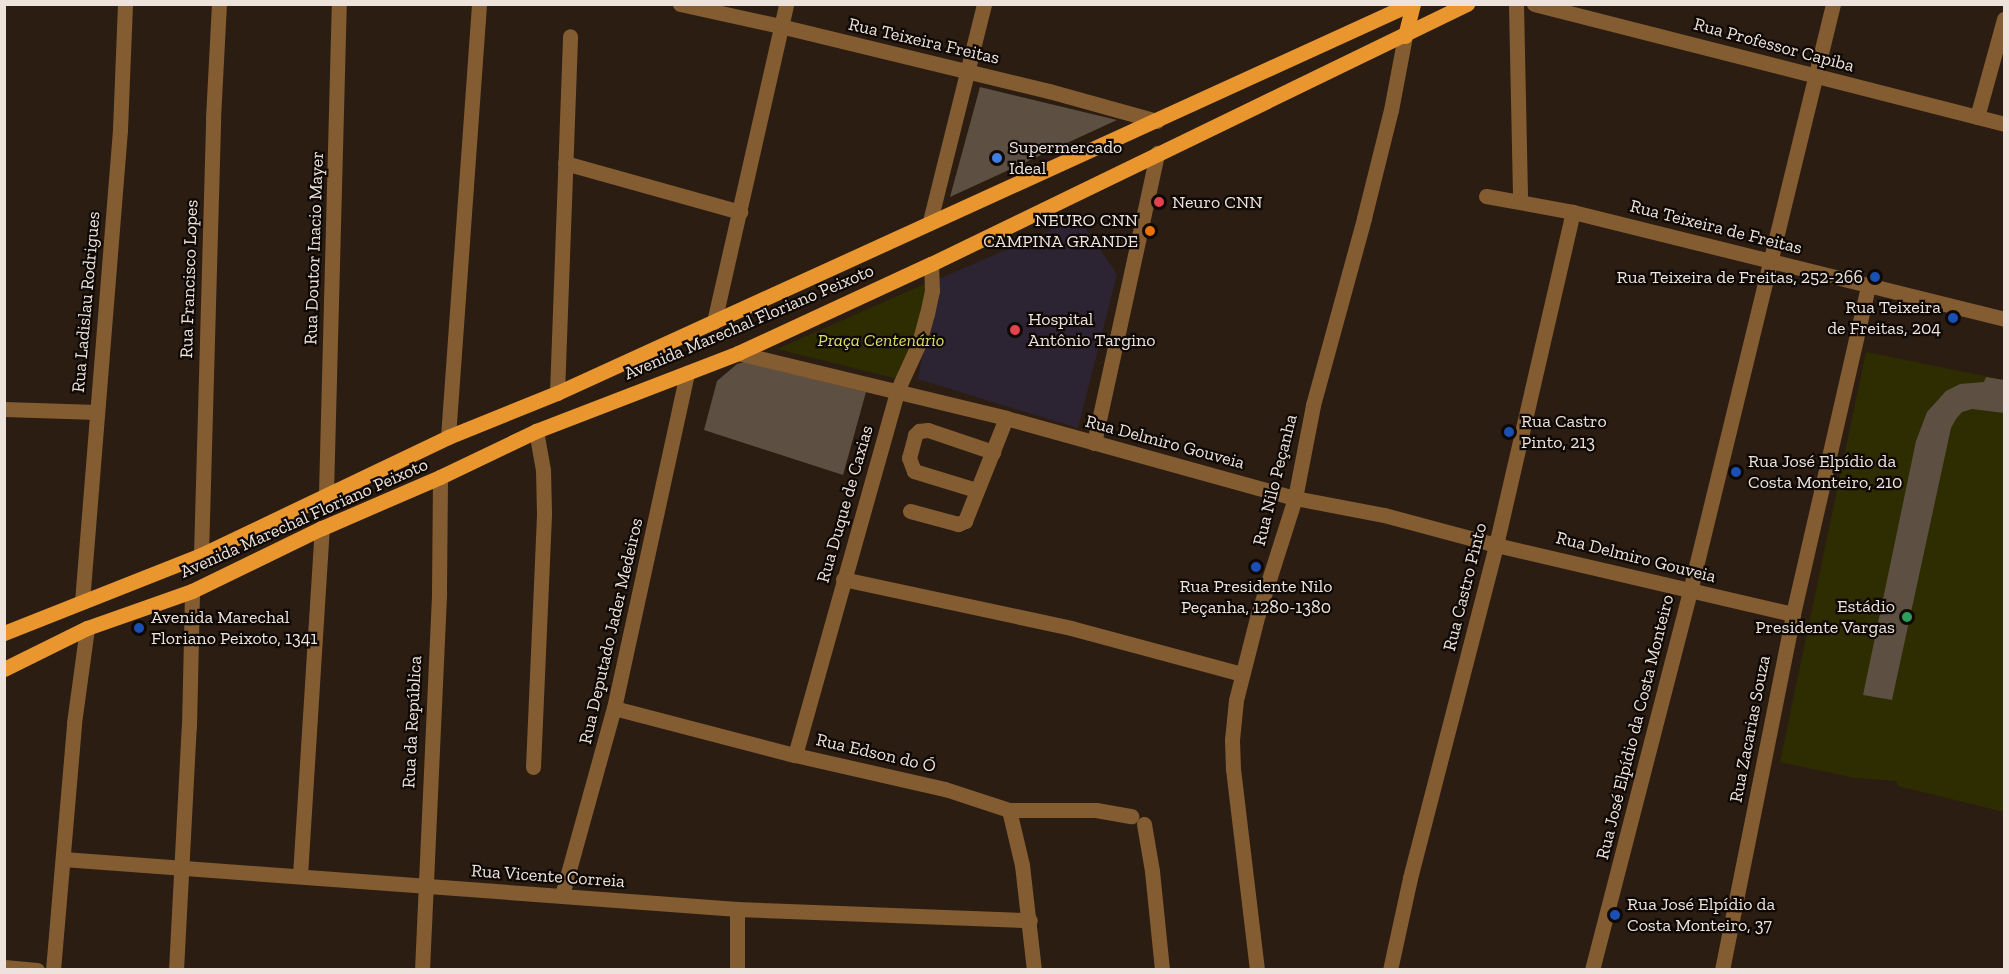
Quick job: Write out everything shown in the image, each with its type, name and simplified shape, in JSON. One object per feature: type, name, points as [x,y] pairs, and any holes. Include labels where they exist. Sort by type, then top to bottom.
[{"type":"main road","name":"Avenida Marechal Floriano Peixoto","points":[[4,633],[201,555],[326,493],[448,437],[557,393],[930,221],[1411,4]]},
{"type":"main road","name":"Rua Nilo Peçanha","points":[[1406,36],[1411,4]]},
{"type":"main road","name":"Avenida Marechal Floriano Peixoto","points":[[4,669],[87,628],[192,591],[322,528],[440,477],[536,431],[738,353],[931,264],[1157,153],[1406,36],[1467,4]]},
{"type":"street","name":"Rua Ladislau Rodrigues","points":[[81,603],[120,129],[125,4]]},
{"type":"street","name":"Rua Francisco Lopes","points":[[201,555],[213,118],[219,4]]},
{"type":"street","name":"Rua Doutor Inacio Mayer","points":[[326,493],[339,4]]},
{"type":"street","points":[[448,437],[479,4]]},
{"type":"street","name":"Rua Teixeira Freitas","points":[[680,4],[1049,90],[1156,121]]},
{"type":"street","points":[[714,322],[786,4]]},
{"type":"street","points":[[930,221],[984,4]]},
{"type":"street","points":[[1516,4],[1520,201]]},
{"type":"street","name":"Rua Professor Capiba","points":[[1534,4],[2004,124]]},
{"type":"street","name":"Rua José Elpídio da Costa Monteiro","points":[[1592,969],[1690,591],[1833,4]]},
{"type":"street","points":[[1977,117],[2004,20]]},
{"type":"street","points":[[557,393],[570,36]]},
{"type":"street","name":"Rua Nilo Peçanha","points":[[1257,969],[1232,740],[1241,674],[1295,498],[1313,405],[1367,207],[1406,36]]},
{"type":"street","points":[[1094,443],[1157,153]]},
{"type":"street","points":[[565,163],[740,212]]},
{"type":"street","name":"Rua Teixeira de Freitas","points":[[1486,196],[1573,212],[2004,319]]},
{"type":"street","name":"Rua Castro Pinto","points":[[1390,969],[1410,878],[1496,545],[1573,212]]},
{"type":"street","name":"Rua Duque de Caxias","points":[[795,755],[897,391],[919,343],[932,291],[931,264]]},
{"type":"street","name":"Rua Zacarias Souza","points":[[1722,969],[1793,614],[1868,286]]},
{"type":"street","name":"Rua Delmiro Gouveia","points":[[738,353],[1006,418],[1295,498],[1384,515],[1496,545],[1793,614]]},
{"type":"street","name":"Rua Deputado Jader Medeiros","points":[[562,895],[614,708],[687,373]]},
{"type":"street","points":[[4,409],[97,412]]},
{"type":"street","points":[[910,511],[958,524],[965,521],[1006,418]]},
{"type":"street","points":[[976,490],[914,471],[909,459],[915,435],[919,431],[928,430],[993,452]]},
{"type":"street","points":[[533,767],[544,513],[543,470],[536,431]]},
{"type":"street","name":"Rua da República","points":[[422,969],[439,592],[440,477]]},
{"type":"street","points":[[300,875],[322,528]]},
{"type":"street","points":[[843,579],[1071,628],[1241,674]]},
{"type":"street","points":[[176,969],[189,726],[192,591]]},
{"type":"street","points":[[53,969],[74,723],[87,628]]},
{"type":"street","name":"Rua Edson do Ó","points":[[614,708],[795,755],[945,789],[1009,810],[1096,810],[1137,820],[1162,969]]},
{"type":"street","points":[[1009,810],[1022,865],[1034,969]]},
{"type":"street","name":"Rua Vicente Correia","points":[[63,859],[737,909],[1030,920]]},
{"type":"street","points":[[737,909],[737,969]]},
{"type":"street","points":[[4,967],[37,969]]},
{"type":"shaded area","name":"Hospital Antônio Targino","points":[[1078,218],[1117,274],[1078,428],[918,379],[937,280]]},
{"type":"green space","name":"Praça Centenário","points":[[927,283],[906,381],[777,349]]},
{"type":"green space","name":"Estádio Presidente Vargas","points":[[1866,352],[2004,380],[2004,812],[1898,786],[1896,781],[1855,778],[1780,762]]},
{"type":"building","name":"Supermercado Ideal","points":[[980,87],[1117,120],[950,197]]},
{"type":"building","points":[[744,362],[866,392],[843,475],[704,430],[717,381],[737,364]]},
{"type":"building","points":[[1986,377],[2004,380],[2004,413],[1972,409],[1962,412],[1951,428],[1892,700],[1863,695],[1916,441],[1927,412],[1946,391],[1960,384],[1984,382]]},
{"type":"place","name":"Supermercado Ideal","points":[[997,158]]},
{"type":"place","name":"Neuro CNN","points":[[1159,202]]},
{"type":"place","name":"NEURO CNN CAMPINA GRANDE","points":[[1150,231]]},
{"type":"place","name":"Rua Teixeira de Freitas, 252-266","points":[[1875,277]]},
{"type":"place","name":"Rua Teixeira de Freitas, 204","points":[[1953,318]]},
{"type":"place","name":"Hospital Antônio Targino","points":[[1015,330]]},
{"type":"place","name":"Rua Castro Pinto, 213","points":[[1509,432]]},
{"type":"place","name":"Rua José Elpídio da Costa Monteiro, 210","points":[[1736,472]]},
{"type":"place","name":"Rua Presidente Nilo Peçanha, 1280-1380","points":[[1256,567]]},
{"type":"place","name":"Estádio Presidente Vargas","points":[[1907,617]]},
{"type":"place","name":"Avenida Marechal Floriano Peixoto, 1341","points":[[139,628]]},
{"type":"place","name":"Rua José Elpídio da Costa Monteiro, 37","points":[[1615,915]]}]
